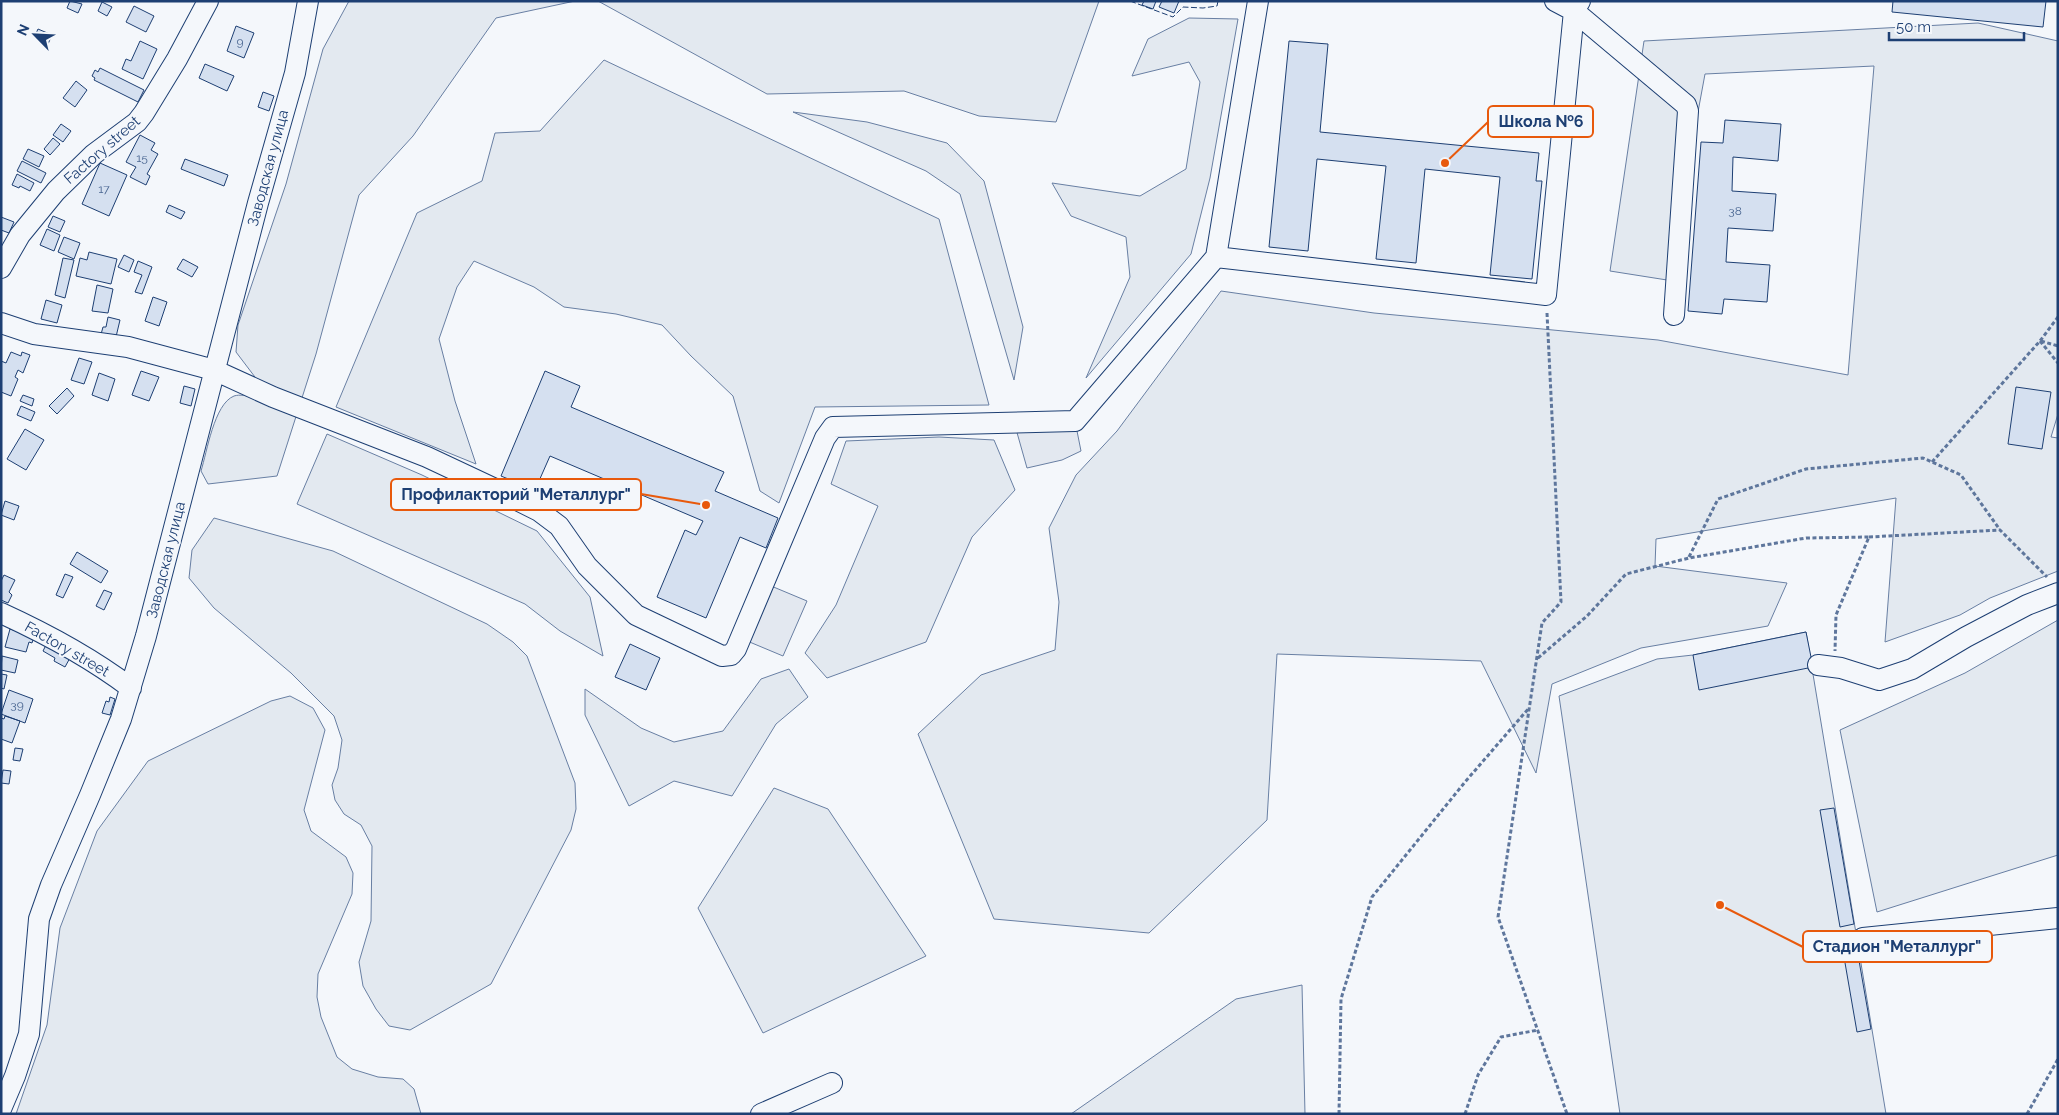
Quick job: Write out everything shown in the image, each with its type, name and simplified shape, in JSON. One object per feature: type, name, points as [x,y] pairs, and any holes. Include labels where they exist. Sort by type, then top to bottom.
[{"type":"street","name":"Factory street","points":[[1,268],[20,235],[56,191],[94,154],[127,130],[144,113],[177,59],[208,1]]},
{"type":"street","name":"Заводская улица","points":[[1,1109],[15,1076],[29,1034],[39,919],[51,885],[110,746],[131,688],[214,370],[295,73],[308,1]]},
{"type":"street","points":[[1,323],[34,334],[128,348],[214,370],[273,397],[427,457],[539,511],[559,526],[587,566],[636,615],[722,656],[731,655],[736,649],[825,438],[833,427],[1075,421],[1216,257],[1258,1]]},
{"type":"street","points":[[1554,1],[1577,6],[1686,105],[1688,111],[1674,315]]},
{"type":"street","points":[[1216,257],[1546,295],[1577,6]]},
{"type":"street","points":[[1827,666],[1879,680],[1904,672],[2055,588]]},
{"type":"street","name":"Factory street","points":[[1,614],[56,639],[107,670],[131,688]]},
{"type":"street","points":[[1863,938],[2058,918]]},
{"type":"street","points":[[761,1114],[832,1083]]},
{"type":"path","points":[[1546,295],[1561,602],[1542,623],[1498,917],[1567,1114]]},
{"type":"path","points":[[1932,462],[2040,341],[2058,317]]},
{"type":"path","points":[[2040,341],[2058,346]]},
{"type":"path","points":[[2040,341],[2058,363]]},
{"type":"path","points":[[1689,558],[1718,499],[1806,469],[1923,458],[1961,475],[2000,530],[2055,588]]},
{"type":"path","points":[[1537,658],[1587,616],[1626,574],[1689,558],[1806,538],[1869,537],[2000,530]]},
{"type":"path","points":[[1827,666],[1836,615],[1869,537]]},
{"type":"path","points":[[1339,1114],[1341,999],[1372,897],[1465,782],[1530,706]]},
{"type":"path","points":[[1465,1114],[1478,1075],[1501,1037],[1538,1030]]},
{"type":"path","points":[[2026,1114],[2058,1059]]},
{"type":"shaded area","points":[[349,1],[575,1],[496,18],[413,136],[359,195],[316,354],[277,476],[208,484],[201,471],[216,418],[221,408],[234,396],[253,397],[258,381],[236,352],[238,325],[286,184],[323,49]]},
{"type":"shaded area","points":[[598,1],[1099,1],[1056,122],[979,116],[904,91],[767,94]]},
{"type":"shaded area","points":[[1189,18],[1238,19],[1210,178],[1191,254],[1086,378],[1130,277],[1126,237],[1071,216],[1052,183],[1140,196],[1186,169],[1200,82],[1189,62],[1132,76],[1148,39]]},
{"type":"shaded area","points":[[1978,23],[2058,41],[2058,414],[2051,437],[2058,438],[2058,571],[1990,598],[1960,615],[1885,642],[1896,498],[1656,539],[1655,566],[1787,583],[1768,626],[1641,648],[1552,684],[1536,773],[1481,661],[1277,654],[1267,820],[1149,933],[994,919],[918,734],[981,675],[1055,650],[1059,602],[1049,528],[1076,475],[1117,431],[1221,291],[1374,313],[1658,340],[1848,375],[1874,66],[1705,74],[1667,280],[1610,271],[1644,41]]},
{"type":"shaded area","points":[[604,60],[939,219],[989,405],[815,407],[779,503],[760,491],[733,396],[662,325],[616,314],[564,307],[534,287],[474,261],[457,287],[439,339],[455,401],[476,464],[336,407],[417,213],[482,181],[495,133],[540,131]]},
{"type":"shaded area","points":[[793,112],[867,122],[947,143],[984,181],[1023,327],[1014,380],[960,194],[926,171]]},
{"type":"shaded area","points":[[1075,421],[1081,451],[1062,460],[1027,468],[1014,422]]},
{"type":"shaded area","points":[[327,434],[422,475],[537,531],[590,597],[603,656],[560,631],[525,604],[297,504]]},
{"type":"shaded area","points":[[939,437],[994,440],[1015,490],[972,537],[926,642],[827,678],[805,653],[836,605],[878,506],[831,484],[846,441]]},
{"type":"shaded area","points":[[214,518],[333,551],[487,624],[513,642],[527,656],[575,783],[576,809],[571,830],[491,984],[410,1030],[389,1026],[376,1009],[363,986],[359,962],[371,921],[372,846],[361,825],[344,814],[335,800],[332,785],[338,768],[342,740],[334,716],[291,673],[214,608],[189,578],[192,550]]},
{"type":"shaded area","points":[[764,583],[807,601],[783,656],[740,638]]},
{"type":"shaded area","points":[[2058,620],[2058,855],[1877,912],[1840,730],[1965,673]]},
{"type":"shaded area","points":[[1806,632],[1886,1114],[1620,1114],[1559,696],[1657,659],[1693,655]]},
{"type":"shaded area","points":[[789,669],[808,697],[776,724],[732,796],[674,781],[629,806],[585,715],[585,689],[641,728],[674,742],[723,731],[761,679]]},
{"type":"shaded area","points":[[290,696],[313,708],[325,730],[304,810],[311,831],[346,857],[353,873],[352,894],[318,974],[317,997],[321,1017],[337,1057],[352,1069],[378,1077],[403,1079],[414,1089],[421,1114],[16,1114],[47,1025],[60,928],[97,831],[148,761],[271,701]]},
{"type":"shaded area","points":[[774,788],[828,809],[926,956],[763,1033],[698,908]]},
{"type":"shaded area","points":[[1302,985],[1305,1114],[1071,1114],[1236,999]]},
{"type":"building","points":[[70,1],[82,4],[78,13],[67,8]]},
{"type":"building","points":[[1144,1],[1156,1],[1153,9],[1142,5]]},
{"type":"building","points":[[1162,1],[1179,1],[1174,13],[1159,7]]},
{"type":"building","points":[[1893,1],[2046,1],[2043,27],[1892,12]]},
{"type":"building","points":[[102,2],[112,7],[107,16],[98,11]]},
{"type":"building","points":[[134,6],[154,16],[146,32],[126,22]]},
{"type":"building","points":[[236,26],[254,33],[244,58],[227,51]]},
{"type":"building","points":[[38,29],[52,35],[48,44],[34,38]]},
{"type":"building","points":[[140,41],[157,49],[143,79],[122,69],[126,59],[131,61]]},
{"type":"building","points":[[1289,41],[1328,44],[1320,132],[1539,153],[1536,181],[1542,181],[1532,279],[1490,275],[1500,177],[1425,169],[1416,263],[1376,259],[1386,166],[1317,159],[1308,251],[1269,247]]},
{"type":"building","points":[[205,64],[234,76],[227,91],[199,78]]},
{"type":"building","points":[[100,68],[144,90],[138,102],[94,80],[95,78],[92,76],[95,70],[98,72]]},
{"type":"building","points":[[76,81],[87,90],[75,107],[63,98]]},
{"type":"building","points":[[263,92],[274,96],[269,111],[258,107]]},
{"type":"building","points":[[1725,120],[1781,124],[1778,161],[1733,157],[1732,191],[1776,194],[1773,231],[1728,228],[1726,262],[1770,265],[1767,302],[1724,299],[1722,314],[1688,311],[1701,142],[1723,143]]},
{"type":"building","points":[[61,124],[71,131],[63,142],[53,135]]},
{"type":"building","points":[[140,135],[155,143],[151,150],[158,154],[147,174],[150,176],[146,185],[130,177],[136,167],[126,162]]},
{"type":"building","points":[[53,138],[60,144],[50,155],[44,149]]},
{"type":"building","points":[[28,149],[44,156],[39,167],[23,159]]},
{"type":"building","points":[[185,159],[228,175],[224,186],[181,169]]},
{"type":"building","points":[[22,161],[46,173],[41,183],[17,171]]},
{"type":"building","points":[[100,163],[127,175],[109,216],[82,204]]},
{"type":"building","points":[[17,174],[34,183],[30,191],[20,186],[19,188],[12,185]]},
{"type":"building","points":[[169,205],[185,212],[181,219],[166,212]]},
{"type":"building","points":[[53,216],[65,221],[60,232],[48,227]]},
{"type":"building","points":[[1,217],[14,222],[9,233],[1,230]]},
{"type":"building","points":[[47,229],[60,235],[54,251],[40,245]]},
{"type":"building","points":[[64,237],[80,243],[74,259],[58,252]]},
{"type":"building","points":[[89,252],[117,259],[111,284],[76,276],[80,258],[87,260]]},
{"type":"building","points":[[124,255],[134,260],[129,272],[118,267]]},
{"type":"building","points":[[63,258],[74,260],[65,298],[55,295]]},
{"type":"building","points":[[183,259],[198,267],[192,277],[177,269]]},
{"type":"building","points":[[138,261],[152,267],[142,294],[135,292],[142,275],[134,272]]},
{"type":"building","points":[[97,285],[113,289],[108,313],[92,311]]},
{"type":"building","points":[[153,297],[167,302],[159,326],[145,321]]},
{"type":"building","points":[[46,300],[62,305],[57,323],[41,319]]},
{"type":"building","points":[[108,317],[120,320],[115,341],[100,338],[103,327],[106,327]]},
{"type":"building","points":[[11,352],[21,356],[22,352],[30,355],[23,373],[18,370],[15,377],[18,379],[11,396],[1,392],[1,361],[6,363]]},
{"type":"building","points":[[79,358],[92,362],[84,384],[71,380]]},
{"type":"building","points":[[141,371],[159,377],[149,401],[132,395]]},
{"type":"building","points":[[545,371],[580,386],[571,407],[724,472],[715,491],[778,518],[766,548],[740,537],[706,618],[657,597],[685,530],[696,535],[703,521],[550,456],[535,490],[501,476]]},
{"type":"building","points":[[99,373],[115,379],[108,401],[92,395]]},
{"type":"building","points":[[184,386],[195,389],[191,406],[180,403]]},
{"type":"building","points":[[2016,387],[2051,392],[2042,449],[2008,444]]},
{"type":"building","points":[[67,388],[74,396],[57,414],[49,406]]},
{"type":"building","points":[[23,395],[34,399],[32,406],[20,401]]},
{"type":"building","points":[[21,406],[35,412],[31,421],[17,415]]},
{"type":"building","points":[[25,429],[44,440],[26,470],[7,459]]},
{"type":"building","points":[[5,501],[19,506],[14,520],[1,515]]},
{"type":"building","points":[[77,552],[108,571],[101,583],[70,564]]},
{"type":"building","points":[[65,574],[73,577],[63,598],[56,595]]},
{"type":"building","points":[[4,575],[15,580],[9,592],[12,595],[8,603],[1,600],[1,581]]},
{"type":"building","points":[[104,590],[112,593],[104,610],[96,606]]},
{"type":"building","points":[[10,629],[34,636],[32,643],[29,642],[26,652],[5,647]]},
{"type":"building","points":[[1806,632],[1813,667],[1699,690],[1693,655]]},
{"type":"building","points":[[47,643],[71,656],[65,667],[54,661],[55,658],[43,651]]},
{"type":"building","points":[[630,644],[660,658],[646,690],[615,677]]},
{"type":"building","points":[[2,656],[18,660],[15,673],[1,670]]},
{"type":"building","points":[[1,674],[7,675],[4,689],[1,688]]},
{"type":"building","points":[[9,690],[33,699],[25,723],[1,714]]},
{"type":"building","points":[[110,697],[115,699],[110,715],[102,713],[106,701],[109,702]]},
{"type":"building","points":[[5,716],[20,721],[12,743],[1,739],[1,718],[4,719]]},
{"type":"building","points":[[15,748],[23,749],[20,761],[13,760]]},
{"type":"building","points":[[3,770],[11,771],[9,784],[1,783]]},
{"type":"building","points":[[1834,808],[1854,924],[1840,927],[1820,810]]},
{"type":"building","points":[[1858,955],[1871,1029],[1857,1032],[1844,957]]},
{"type":"fence","points":[[1130,1],[1173,17],[1183,7],[1203,8],[1217,6],[1218,1]]},
{"type":"place","name":"Школа №6","points":[[1445,163]]},
{"type":"place","name":"Профилакторий \"Металлург\"","points":[[706,505]]},
{"type":"place","name":"Стадион \"Металлург\"","points":[[1720,905]]}]
